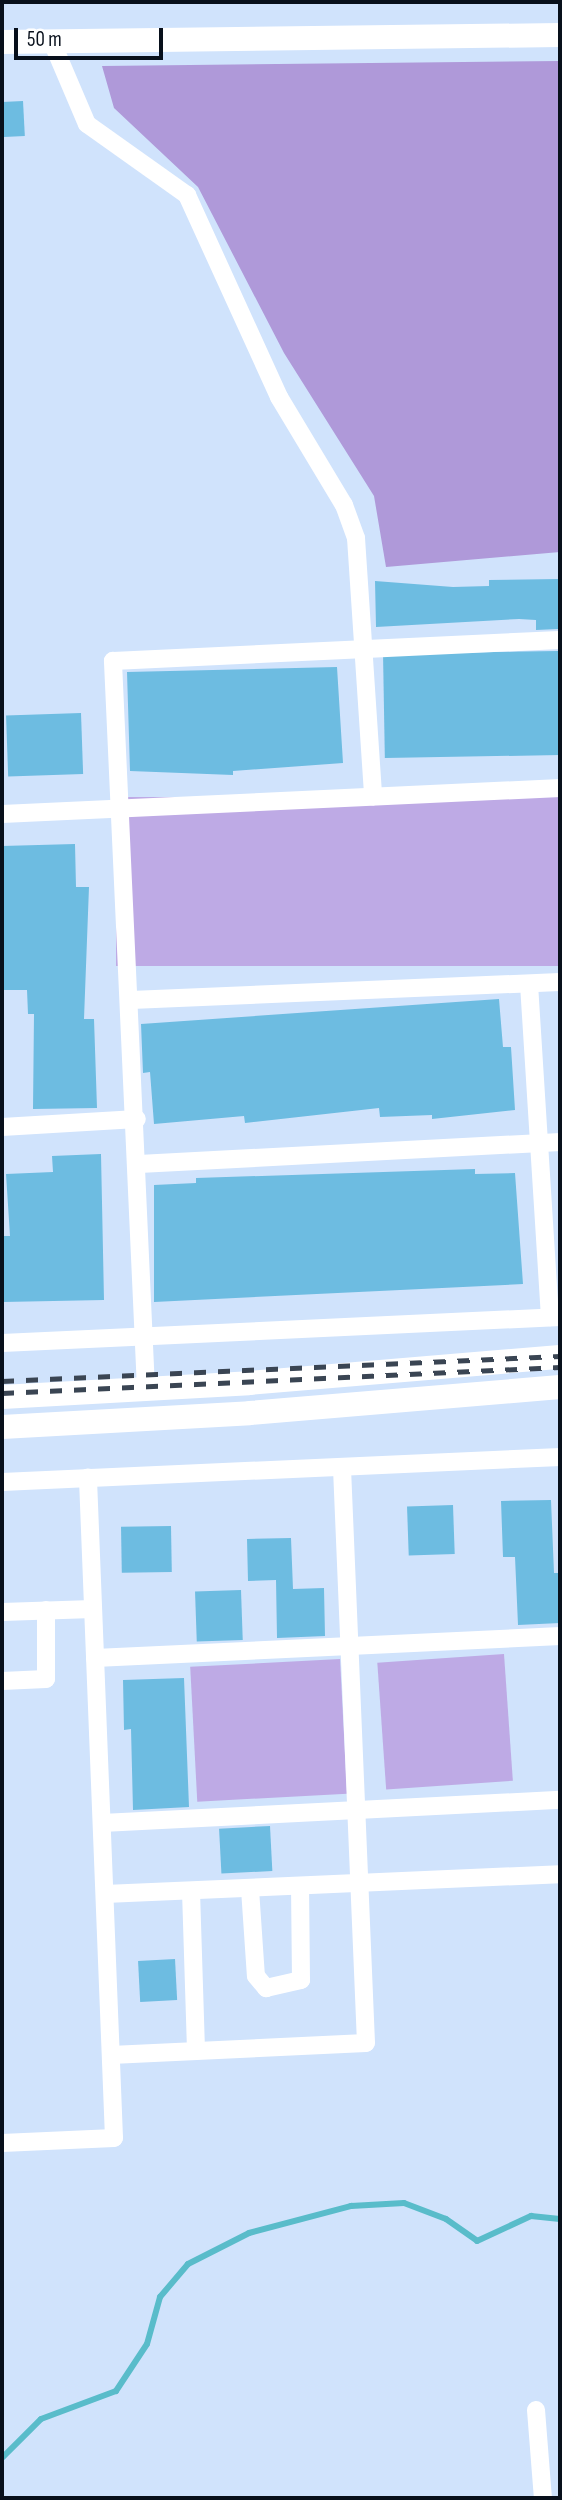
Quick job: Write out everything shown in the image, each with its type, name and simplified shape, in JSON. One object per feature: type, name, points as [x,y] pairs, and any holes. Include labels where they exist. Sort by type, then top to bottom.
[{"type":"main road","points":[[2,41],[560,35]]},
{"type":"main road","points":[[2,1397],[146,1389],[560,1357]]},
{"type":"main road","points":[[2,1427],[560,1387]]},
{"type":"street","points":[[51,42],[87,124],[187,195],[268,377],[345,505],[356,538],[361,650],[373,796]]},
{"type":"street","points":[[146,1389],[137,1119],[113,661],[560,640]]},
{"type":"street","points":[[2,814],[560,788]]},
{"type":"street","points":[[131,1000],[560,982]]},
{"type":"street","points":[[2,1343],[555,1317],[537,1144],[529,984]]},
{"type":"street","points":[[2,1127],[137,1119]]},
{"type":"street","points":[[139,1164],[560,1142]]},
{"type":"street","points":[[2,1482],[560,1457]]},
{"type":"street","points":[[111,2055],[366,2043],[342,1467]]},
{"type":"street","points":[[2,2143],[114,2138],[88,1478]]},
{"type":"street","points":[[2,1612],[93,1609]]},
{"type":"street","points":[[2,1681],[46,1679],[46,1611]]},
{"type":"street","points":[[95,1658],[560,1636]]},
{"type":"street","points":[[102,1823],[560,1800]]},
{"type":"street","points":[[105,1894],[361,1886],[560,1874]]},
{"type":"street","points":[[250,1889],[256,1976],[266,1988],[302,1980],[300,1888]]},
{"type":"street","points":[[191,1891],[196,2051]]},
{"type":"street","points":[[536,2410],[543,2498]]},
{"type":"shaded area","points":[[560,61],[560,552],[386,567],[374,496],[284,353],[198,187],[114,108],[102,66]]},
{"type":"shaded area","points":[[116,797],[560,797],[560,966],[116,966]]},
{"type":"shaded area","points":[[504,1654],[513,1781],[386,1790],[377,1663]]},
{"type":"shaded area","points":[[340,1659],[347,1794],[197,1802],[190,1667]]},
{"type":"building","points":[[23,101],[25,136],[4,137],[2,102]]},
{"type":"building","points":[[560,579],[558,629],[536,630],[536,620],[519,619],[376,627],[375,581],[453,587],[489,586],[489,580]]},
{"type":"building","points":[[558,651],[560,755],[385,758],[383,654]]},
{"type":"building","points":[[337,667],[343,763],[233,771],[233,775],[130,771],[127,672]]},
{"type":"building","points":[[81,713],[83,774],[8,777],[6,716]]},
{"type":"building","points":[[75,844],[76,887],[89,887],[84,1019],[94,1019],[97,1108],[33,1109],[34,1014],[28,1014],[27,990],[2,990],[2,846]]},
{"type":"building","points":[[499,999],[503,1047],[511,1047],[515,1110],[432,1119],[432,1115],[380,1117],[379,1108],[245,1123],[244,1116],[154,1124],[150,1072],[143,1073],[141,1024]]},
{"type":"building","points":[[101,1154],[104,1300],[3,1302],[2,1236],[10,1236],[6,1174],[53,1172],[52,1156]]},
{"type":"building","points":[[475,1169],[475,1174],[515,1173],[523,1284],[154,1302],[154,1185],[196,1183],[196,1178]]},
{"type":"building","points":[[551,1500],[554,1573],[560,1573],[560,1623],[518,1625],[515,1557],[503,1557],[501,1501]]},
{"type":"building","points":[[453,1505],[455,1554],[409,1556],[407,1507]]},
{"type":"building","points":[[171,1526],[172,1572],[122,1573],[121,1527]]},
{"type":"building","points":[[291,1538],[293,1589],[324,1588],[325,1636],[277,1638],[276,1580],[248,1581],[247,1539]]},
{"type":"building","points":[[241,1590],[243,1640],[197,1642],[195,1592]]},
{"type":"building","points":[[184,1678],[189,1807],[133,1810],[131,1729],[124,1730],[123,1680]]},
{"type":"building","points":[[270,1826],[272,1871],[221,1874],[219,1829]]},
{"type":"building","points":[[175,1959],[177,2000],[140,2002],[138,1961]]},
{"type":"waterway","points":[[2,2458],[41,2419],[116,2391],[147,2344],[160,2297],[188,2264],[249,2233],[351,2206],[404,2203],[446,2219],[477,2241],[531,2216],[560,2219]]},
{"type":"railway","points":[[2,1381],[560,1356]]},
{"type":"railway","points":[[2,1393],[560,1367]]}]
